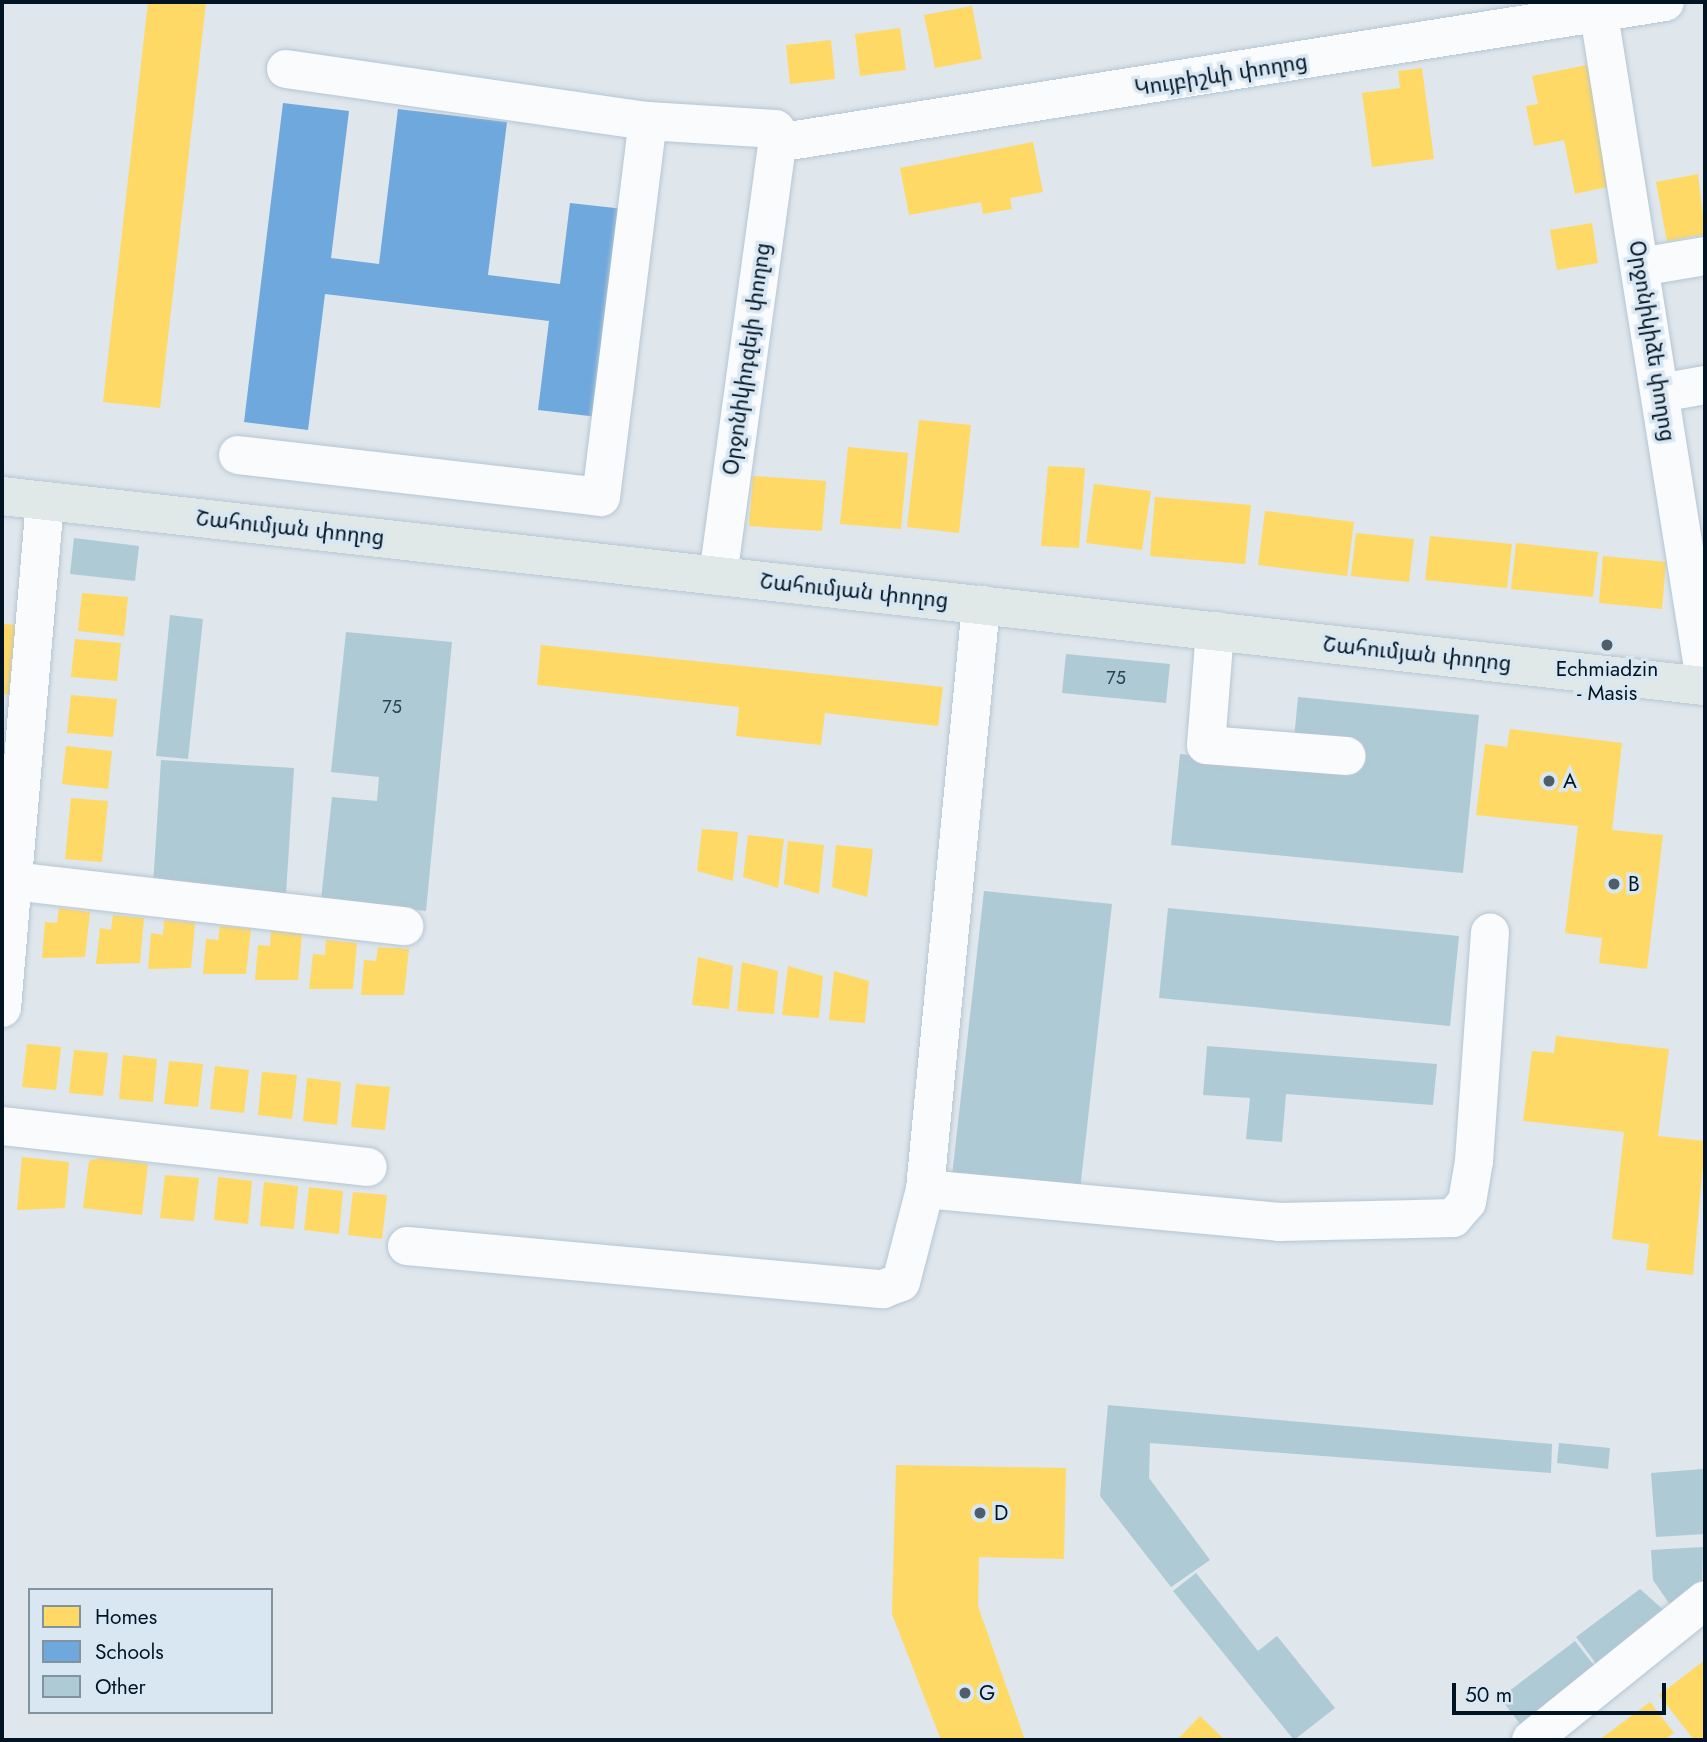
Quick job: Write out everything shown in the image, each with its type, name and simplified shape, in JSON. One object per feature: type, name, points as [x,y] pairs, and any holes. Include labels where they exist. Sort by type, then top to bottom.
[{"type":"main road","name":"Շահումյան փողոց","points":[[2,496],[1705,686]]},
{"type":"street","name":"Կույբիշևի փողոց","points":[[286,69],[648,121],[776,136],[1598,9],[1665,2]]},
{"type":"street","name":"Օրջոնիկիձե փողոց","points":[[1598,9],[1705,680]]},
{"type":"street","points":[[238,454],[601,497],[648,121]]},
{"type":"street","name":"Օրջոնիկիդզեյի փողոց","points":[[718,576],[776,136]]},
{"type":"street","points":[[1640,267],[1705,256]]},
{"type":"street","points":[[1660,393],[1705,385]]},
{"type":"street","points":[[2,1008],[45,501]]},
{"type":"street","points":[[407,1247],[883,1289],[907,1272],[925,1189],[981,605]]},
{"type":"street","points":[[1215,631],[1206,745],[1347,756]]},
{"type":"street","points":[[13,881],[404,926]]},
{"type":"street","points":[[925,1189],[1279,1222],[1453,1218],[1467,1202],[1474,1161],[1490,933]]},
{"type":"street","points":[[2,1126],[368,1167]]},
{"type":"street","points":[[1531,1740],[1705,1600]]},
{"type":"building: Homes","points":[[148,2],[206,2],[160,408],[103,402]]},
{"type":"building: Homes","points":[[972,6],[982,59],[935,68],[924,15]]},
{"type":"building: Homes","points":[[900,28],[906,70],[860,76],[855,34]]},
{"type":"building: Homes","points":[[831,40],[835,79],[790,84],[786,45]]},
{"type":"building: Homes","points":[[1587,65],[1611,186],[1575,194],[1564,140],[1534,146],[1526,106],[1538,104],[1532,76]]},
{"type":"building: Homes","points":[[1422,68],[1434,159],[1372,167],[1362,93],[1400,88],[1398,71]]},
{"type":"building: Homes","points":[[1033,142],[1043,192],[1010,198],[1012,209],[983,214],[981,202],[909,215],[900,168]]},
{"type":"building: Homes","points":[[1698,174],[1705,234],[1667,241],[1656,182]]},
{"type":"building: Homes","points":[[1592,223],[1598,263],[1557,270],[1550,230]]},
{"type":"building: Homes","points":[[919,420],[971,425],[959,533],[907,527]]},
{"type":"building: Homes","points":[[848,447],[908,453],[901,529],[840,524]]},
{"type":"building: Homes","points":[[1048,466],[1085,468],[1079,548],[1041,546]]},
{"type":"building: Homes","points":[[753,476],[826,481],[822,531],[749,526]]},
{"type":"building: Homes","points":[[1094,484],[1151,491],[1142,550],[1086,543]]},
{"type":"building: Homes","points":[[1155,497],[1251,505],[1245,564],[1150,556]]},
{"type":"building: Homes","points":[[1265,511],[1354,522],[1347,576],[1258,565]]},
{"type":"building: Homes","points":[[1356,533],[1414,539],[1409,582],[1351,576]]},
{"type":"building: Homes","points":[[1430,536],[1512,544],[1507,588],[1425,580]]},
{"type":"building: Homes","points":[[1516,543],[1598,552],[1593,597],[1511,589]]},
{"type":"building: Homes","points":[[1603,556],[1666,562],[1662,609],[1599,603]]},
{"type":"building: Homes","points":[[82,593],[128,597],[124,636],[78,631]]},
{"type":"building: Homes","points":[[2,624],[19,625],[11,695],[2,694]]},
{"type":"building: Homes","points":[[75,639],[121,643],[117,681],[71,677]]},
{"type":"building: Homes","points":[[541,645],[943,687],[938,726],[825,713],[821,745],[736,736],[739,707],[537,685]]},
{"type":"building: Homes","points":[[71,695],[117,699],[113,737],[67,733]]},
{"type":"building: Homes","points":[[1510,729],[1622,743],[1612,830],[1663,835],[1647,969],[1599,963],[1602,938],[1565,933],[1578,826],[1476,815],[1485,744],[1507,747]]},
{"type":"building: Homes","points":[[66,746],[112,751],[108,789],[62,784]]},
{"type":"building: Homes","points":[[71,798],[108,801],[102,862],[65,859]]},
{"type":"building: Homes","points":[[702,829],[738,832],[733,881],[697,871]]},
{"type":"building: Homes","points":[[748,835],[784,839],[778,888],[743,877]]},
{"type":"building: Homes","points":[[788,841],[824,845],[819,894],[784,884]]},
{"type":"building: Homes","points":[[836,845],[873,849],[867,897],[832,887]]},
{"type":"building: Homes","points":[[59,908],[90,912],[85,957],[42,958],[45,922],[57,923]]},
{"type":"building: Homes","points":[[113,915],[144,918],[140,963],[96,964],[100,928],[111,930]]},
{"type":"building: Homes","points":[[164,920],[195,923],[191,968],[148,969],[151,933],[163,935]]},
{"type":"building: Homes","points":[[220,926],[251,929],[246,974],[203,974],[206,939],[218,940]]},
{"type":"building: Homes","points":[[271,931],[302,934],[298,980],[255,980],[258,945],[270,946]]},
{"type":"building: Homes","points":[[326,940],[357,943],[353,989],[309,989],[313,954],[325,955]]},
{"type":"building: Homes","points":[[378,947],[409,949],[404,995],[361,995],[364,960],[376,961]]},
{"type":"building: Homes","points":[[698,957],[733,966],[729,1009],[692,1005]]},
{"type":"building: Homes","points":[[742,962],[778,971],[774,1014],[737,1011]]},
{"type":"building: Homes","points":[[788,966],[823,976],[819,1018],[782,1015]]},
{"type":"building: Homes","points":[[834,971],[869,981],[865,1023],[829,1020]]},
{"type":"building: Homes","points":[[1556,1036],[1669,1049],[1658,1136],[1705,1141],[1693,1275],[1646,1270],[1649,1244],[1612,1239],[1624,1132],[1523,1121],[1532,1051],[1554,1053]]},
{"type":"building: Homes","points":[[27,1044],[61,1047],[56,1090],[22,1087]]},
{"type":"building: Homes","points":[[74,1050],[108,1053],[103,1096],[69,1093]]},
{"type":"building: Homes","points":[[123,1055],[157,1059],[153,1102],[119,1099]]},
{"type":"building: Homes","points":[[169,1061],[203,1064],[198,1107],[164,1104]]},
{"type":"building: Homes","points":[[215,1066],[249,1070],[244,1113],[210,1109]]},
{"type":"building: Homes","points":[[262,1072],[297,1075],[292,1119],[258,1115]]},
{"type":"building: Homes","points":[[307,1078],[341,1082],[337,1125],[303,1121]]},
{"type":"building: Homes","points":[[356,1084],[390,1087],[385,1130],[351,1127]]},
{"type":"building: Homes","points":[[22,1157],[69,1162],[65,1208],[17,1210]]},
{"type":"building: Homes","points":[[101,1158],[148,1164],[142,1215],[83,1208],[89,1161]]},
{"type":"building: Homes","points":[[165,1175],[199,1178],[194,1221],[160,1218]]},
{"type":"building: Homes","points":[[218,1177],[252,1181],[248,1224],[214,1220]]},
{"type":"building: Homes","points":[[264,1182],[298,1186],[294,1229],[260,1226]]},
{"type":"building: Homes","points":[[309,1187],[343,1191],[339,1234],[304,1230]]},
{"type":"building: Homes","points":[[353,1192],[387,1195],[382,1239],[348,1235]]},
{"type":"building: Homes","name":"D","points":[[896,1465],[1066,1468],[1064,1559],[979,1557],[978,1606],[1025,1740],[941,1740],[892,1614]]},
{"type":"building: Homes","points":[[1705,1660],[1705,1740],[1694,1740],[1659,1695]]},
{"type":"building: Homes","points":[[1650,1702],[1674,1733],[1664,1740],[1599,1740]]},
{"type":"building: Homes","points":[[1200,1716],[1225,1740],[1177,1740]]},
{"type":"building: Schools","points":[[283,103],[349,111],[331,258],[379,264],[398,109],[507,122],[488,275],[560,284],[570,203],[624,209],[598,417],[538,410],[549,321],[325,294],[308,430],[244,422]]},
{"type":"building: Other","points":[[74,538],[139,546],[135,581],[70,574]]},
{"type":"building: Other","points":[[170,615],[203,619],[188,759],[156,756]]},
{"type":"building: Other","points":[[346,632],[452,642],[426,911],[321,900],[332,797],[377,801],[379,777],[331,772]]},
{"type":"building: Other","points":[[1066,654],[1170,664],[1166,703],[1062,693]]},
{"type":"building: Other","points":[[1298,697],[1479,715],[1463,873],[1171,845],[1180,754],[1357,770],[1294,739]]},
{"type":"building: Other","points":[[161,760],[294,768],[286,894],[153,886]]},
{"type":"building: Other","points":[[984,891],[1112,904],[1080,1190],[952,1176]]},
{"type":"building: Other","points":[[1168,908],[1459,936],[1450,1026],[1159,998]]},
{"type":"building: Other","points":[[1207,1046],[1437,1064],[1433,1105],[1286,1094],[1282,1142],[1246,1139],[1250,1098],[1203,1095]]},
{"type":"building: Other","points":[[1108,1405],[1552,1444],[1551,1473],[1150,1443],[1149,1478],[1210,1560],[1171,1587],[1100,1496]]},
{"type":"building: Other","points":[[1559,1443],[1610,1448],[1608,1469],[1557,1463]]},
{"type":"building: Other","points":[[1703,1469],[1705,1534],[1656,1537],[1651,1473]]},
{"type":"building: Other","points":[[1703,1547],[1702,1584],[1673,1609],[1653,1580],[1651,1550]]},
{"type":"building: Other","points":[[1196,1573],[1258,1651],[1277,1636],[1335,1708],[1294,1740],[1173,1591]]},
{"type":"building: Other","points":[[1640,1589],[1667,1613],[1598,1666],[1576,1637]]},
{"type":"building: Other","points":[[1575,1641],[1596,1668],[1521,1725],[1500,1698]]},
{"type":"place","name":"Echmiadzin - Masis","points":[[1607,645]]},
{"type":"place","name":"A","points":[[1549,781]]},
{"type":"place","name":"B","points":[[1614,884]]},
{"type":"place","name":"D","points":[[980,1513]]},
{"type":"place","name":"G","points":[[965,1693]]}]
